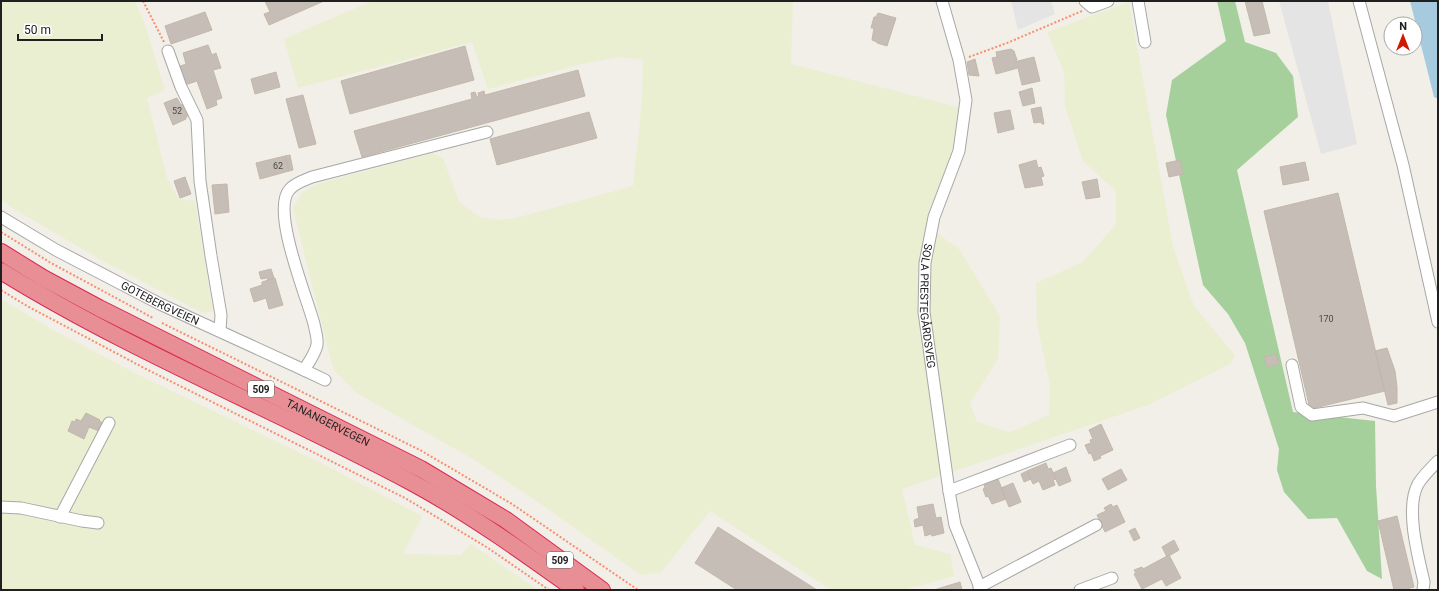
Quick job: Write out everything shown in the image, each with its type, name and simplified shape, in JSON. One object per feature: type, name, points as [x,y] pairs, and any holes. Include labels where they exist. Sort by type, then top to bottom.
[{"type":"highway","name":"TANANGERVEGEN","points":[[1,252],[43,278],[99,308],[421,469],[506,520],[602,590]]},
{"type":"highway","name":"TANANGERVEGEN","points":[[1,270],[35,292],[106,330],[413,483],[497,534],[576,590]]},
{"type":"street","name":"SOLA PRESTEGÅRDSVEG","points":[[942,1],[959,60],[966,100],[959,151],[934,218],[925,263],[924,312],[955,525],[980,589]]},
{"type":"street","points":[[1088,4],[1108,1]]},
{"type":"street","points":[[1138,1],[1145,42]]},
{"type":"street","points":[[1359,1],[1403,165],[1438,322]]},
{"type":"street","points":[[168,51],[181,88],[197,120],[200,181],[221,315],[220,330]]},
{"type":"street","points":[[304,370],[313,355],[317,344],[310,309],[285,225],[285,198],[290,188],[312,177],[487,132]]},
{"type":"street","name":"GOTEBERGVEIEN","points":[[1,217],[56,250],[160,304],[220,330],[325,380]]},
{"type":"street","points":[[1292,365],[1301,407],[1312,415],[1363,408],[1394,416],[1438,402]]},
{"type":"street","points":[[60,517],[109,423]]},
{"type":"street","points":[[949,490],[1070,445]]},
{"type":"street","points":[[1423,590],[1424,582],[1413,525],[1412,507],[1418,484],[1438,461]]},
{"type":"street","points":[[1,507],[31,510],[60,517],[98,523]]},
{"type":"street","points":[[980,589],[1096,525]]},
{"type":"street","points":[[1080,590],[1112,578]]},
{"type":"path","points":[[143,1],[168,51]]},
{"type":"path","points":[[959,60],[1006,43],[1088,4]]},
{"type":"path","points":[[1,290],[27,306],[146,369],[405,498],[488,548],[549,590]]},
{"type":"green space","points":[[1,1],[135,1],[145,25],[165,90],[147,98],[167,178],[179,199],[195,201],[213,311],[203,313],[101,260],[11,207],[1,199]]},
{"type":"green space","points":[[372,1],[793,1],[791,64],[958,107],[952,152],[930,228],[959,249],[1000,316],[998,359],[970,403],[977,422],[1010,432],[1049,415],[1050,385],[1037,324],[1036,283],[1083,262],[1116,224],[1116,191],[1083,161],[1065,106],[1064,72],[1047,32],[1129,2],[1173,247],[1194,306],[1235,355],[1230,364],[1148,405],[902,489],[915,545],[950,554],[954,576],[903,590],[831,590],[710,511],[661,572],[641,575],[532,498],[468,456],[358,394],[333,369],[293,208],[302,193],[314,185],[432,153],[443,158],[459,202],[479,217],[498,220],[516,218],[633,186],[642,101],[643,60],[620,57],[582,64],[488,89],[472,42],[298,88],[284,39]]},
{"type":"green space","points":[[1217,1],[1235,1],[1245,42],[1276,53],[1293,76],[1298,117],[1237,170],[1293,412],[1375,421],[1376,486],[1382,579],[1367,571],[1337,518],[1308,519],[1284,492],[1277,470],[1279,449],[1245,343],[1228,314],[1203,285],[1166,115],[1172,80],[1226,41]]},
{"type":"green space","points":[[1,299],[51,329],[141,376],[329,467],[422,516],[403,554],[461,555],[471,544],[538,590],[1,590]]},
{"type":"shaded area","points":[[1011,1],[1051,1],[1055,14],[1018,30]]},
{"type":"shaded area","points":[[1279,1],[1328,1],[1357,144],[1321,154]]},
{"type":"water","points":[[1410,1],[1438,1],[1438,99],[1434,97],[1423,53],[1423,16],[1414,16]]},
{"type":"building","points":[[265,1],[324,1],[269,25],[264,14],[270,12]]},
{"type":"building","points":[[1245,1],[1262,1],[1270,33],[1254,36]]},
{"type":"building","points":[[205,12],[212,30],[171,44],[165,26]]},
{"type":"building","points":[[878,13],[896,18],[887,46],[872,40],[874,28],[871,28],[874,17],[876,17]]},
{"type":"building","points":[[208,45],[212,55],[216,53],[221,68],[213,70],[222,98],[216,100],[217,105],[207,109],[197,81],[182,86],[175,68],[186,64],[183,53]]},
{"type":"building","points":[[465,46],[474,80],[350,114],[341,81]]},
{"type":"building","points":[[1011,49],[1014,51],[1017,60],[1014,62],[1034,57],[1040,81],[1022,85],[1018,68],[996,74],[992,58],[997,57],[996,52]]},
{"type":"building","points":[[975,59],[979,76],[969,75],[967,62]]},
{"type":"building","points":[[578,70],[585,96],[362,157],[354,131],[472,99],[471,93],[475,92],[477,97],[479,97],[478,93],[484,91],[485,95]]},
{"type":"building","points":[[276,72],[280,87],[255,94],[251,79]]},
{"type":"building","points":[[1032,88],[1035,103],[1023,106],[1019,92]]},
{"type":"building","points":[[303,95],[316,144],[299,148],[286,99]]},
{"type":"building","points":[[177,98],[181,105],[184,103],[189,115],[186,119],[173,125],[164,103]]},
{"type":"building","points":[[1041,107],[1044,124],[1041,122],[1034,123],[1031,109]]},
{"type":"building","points":[[1010,110],[1014,129],[998,133],[994,113]]},
{"type":"building","points":[[589,112],[597,138],[497,165],[490,139]]},
{"type":"building","points":[[290,155],[293,170],[289,171],[285,156]]},
{"type":"building","points":[[285,156],[289,171],[260,179],[256,163]]},
{"type":"building","points":[[1036,160],[1038,168],[1041,167],[1044,176],[1041,177],[1043,185],[1025,188],[1019,165]]},
{"type":"building","points":[[1180,160],[1183,174],[1169,177],[1166,163]]},
{"type":"building","points":[[1305,162],[1309,180],[1283,185],[1280,167]]},
{"type":"building","points":[[185,177],[191,194],[180,198],[174,181]]},
{"type":"building","points":[[1097,179],[1100,197],[1086,199],[1082,182]]},
{"type":"building","points":[[227,184],[229,212],[215,214],[212,185]]},
{"type":"building","points":[[1338,193],[1385,391],[1310,409],[1264,211]]},
{"type":"building","points":[[271,269],[274,278],[268,280],[267,278],[261,279],[259,272]]},
{"type":"building","points":[[275,278],[283,305],[269,309],[266,298],[254,302],[250,289],[262,285],[262,282]]},
{"type":"building","points":[[1387,348],[1395,371],[1397,387],[1397,403],[1388,405],[1375,351]]},
{"type":"building","points":[[1276,354],[1279,364],[1267,367],[1264,357]]},
{"type":"building","points":[[86,413],[103,423],[99,431],[89,427],[84,439],[68,431],[72,421],[75,422],[76,419],[81,421]]},
{"type":"building","points":[[1101,424],[1113,450],[1100,456],[1101,458],[1094,461],[1091,453],[1089,454],[1085,445],[1091,443],[1090,440],[1093,439],[1089,430]]},
{"type":"building","points":[[1046,463],[1048,469],[1051,468],[1056,479],[1053,480],[1055,485],[1043,490],[1039,481],[1033,484],[1027,471]]},
{"type":"building","points":[[1066,467],[1071,481],[1059,486],[1053,473]]},
{"type":"building","points":[[1121,469],[1127,480],[1108,490],[1102,479]]},
{"type":"building","points":[[1027,471],[1031,479],[1024,482],[1021,474]]},
{"type":"building","points":[[993,479],[994,481],[998,479],[1006,499],[992,504],[988,496],[986,497],[983,489],[985,488],[984,485]]},
{"type":"building","points":[[1013,483],[1021,502],[1009,507],[1001,488]]},
{"type":"building","points":[[933,504],[936,518],[941,517],[944,533],[925,536],[923,525],[915,527],[914,520],[919,518],[917,507]]},
{"type":"building","points":[[1111,504],[1113,507],[1117,505],[1125,522],[1105,532],[1097,515],[1106,511],[1104,508]]},
{"type":"building","points":[[1397,516],[1414,587],[1402,590],[1394,590],[1378,521]]},
{"type":"building","points":[[718,527],[817,590],[737,590],[695,563]]},
{"type":"building","points":[[1135,528],[1140,538],[1134,541],[1129,531]]},
{"type":"building","points":[[1174,540],[1179,550],[1167,557],[1162,547]]},
{"type":"building","points":[[1169,555],[1181,578],[1166,586],[1162,579],[1142,589],[1134,574],[1136,573],[1134,570],[1142,567],[1143,569]]},
{"type":"building","points":[[960,582],[962,590],[934,590]]}]
